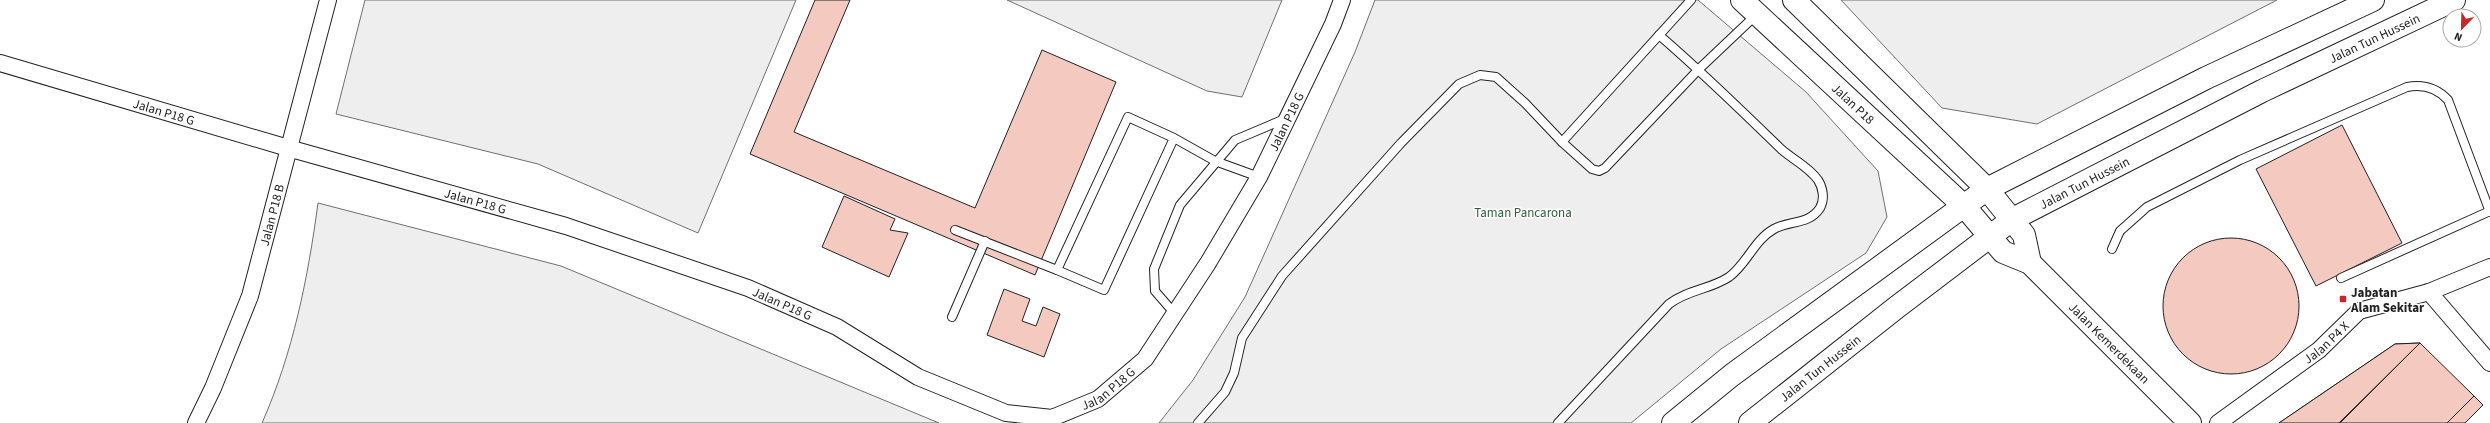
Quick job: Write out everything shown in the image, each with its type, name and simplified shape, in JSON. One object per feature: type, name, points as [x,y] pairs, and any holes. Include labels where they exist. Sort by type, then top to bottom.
[{"type":"main road","points":[[1794,0],[1987,189],[2013,219],[2024,235],[2030,263]]},
{"type":"main road","points":[[1673,423],[1732,375],[1965,207],[1987,189],[2206,78],[2373,0]]},
{"type":"main road","name":"Jalan Tun Hussein","points":[[1750,423],[2013,219],[2262,91],[2454,0]]},
{"type":"main road","name":"Jalan P18","points":[[1749,7],[1965,207],[1990,236]]},
{"type":"main road","name":"Jalan Kemerdekaan","points":[[1990,236],[2003,252],[2030,263],[2190,423]]},
{"type":"street","name":"Jalan P18 B","points":[[196,423],[213,388],[250,296],[328,0]]},
{"type":"street","name":"Jalan P18 G","points":[[0,63],[288,148],[566,226],[748,288],[837,327],[918,377],[1006,413],[1052,418],[1098,399],[1145,359],[1175,314],[1259,177],[1333,24],[1342,0]]},
{"type":"street","name":"Jalan P4 X","points":[[2218,423],[2320,350],[2359,311],[2429,292],[2490,267]]},
{"type":"street","points":[[2429,292],[2490,363]]},
{"type":"lane","points":[[1562,142],[1691,0]]},
{"type":"lane","points":[[1198,423],[1225,392],[1234,373],[1238,349],[1242,338],[1282,276],[1401,143],[1459,84],[1480,75],[1496,77],[1525,103],[1562,142],[1592,168],[1599,171],[1605,168],[1699,69],[1749,7]]},
{"type":"lane","points":[[1558,423],[1669,304],[1682,294],[1709,286],[1729,276],[1759,241],[1775,228],[1809,219],[1815,214],[1823,199],[1823,191],[1811,172],[1791,158],[1699,69],[1659,35]]},
{"type":"lane","points":[[2112,248],[2120,231],[2147,207],[2240,160],[2407,87],[2419,85],[2441,92],[2448,100],[2490,211],[2341,278]]},
{"type":"lane","points":[[1057,270],[1128,117],[1174,138],[1215,162],[1259,177]]},
{"type":"lane","points":[[1175,314],[1155,291],[1154,269],[1180,205],[1215,162],[1236,140],[1288,118]]},
{"type":"lane","points":[[955,230],[1104,290],[1174,138]]},
{"type":"lane","points":[[952,317],[985,241]]},
{"type":"green space","points":[[365,0],[796,0],[698,233],[538,164],[336,114]]},
{"type":"green space","points":[[1007,0],[1282,0],[1242,97],[1207,91]]},
{"type":"green space","name":"Taman Pancarona","points":[[1375,0],[1698,0],[1806,92],[1878,171],[1887,217],[1866,253],[1721,349],[1631,423],[1159,423],[1193,380],[1245,297],[1355,52]]},
{"type":"green space","points":[[1841,0],[2277,0],[2037,124],[1942,108]]},
{"type":"green space","points":[[318,203],[561,266],[939,423],[262,423],[282,370],[298,315]]},
{"type":"building","points":[[815,0],[850,0],[794,132],[975,208],[1042,50],[1116,82],[1035,275],[750,154]]},
{"type":"building","points":[[2342,125],[2402,243],[2316,286],[2256,169]]},
{"type":"building","points":[[844,196],[895,219],[890,230],[908,233],[889,277],[822,247]]},
{"type":"building","points":[[2231,238],[2257,243],[2279,258],[2294,280],[2299,306],[2294,332],[2279,354],[2257,369],[2231,374],[2205,369],[2183,354],[2168,332],[2163,306],[2168,280],[2183,258],[2205,243]]},
{"type":"building","points":[[1004,289],[1030,299],[1022,321],[1036,326],[1043,307],[1060,314],[1044,357],[987,335]]},
{"type":"building","points":[[2420,343],[2339,423],[2279,423],[2395,344]]},
{"type":"building","points":[[2420,343],[2474,396],[2447,423],[2340,423]]},
{"type":"building","points":[[2420,343],[2339,423],[2279,423],[2395,344]]},
{"type":"building","points":[[2474,396],[2483,405],[2465,423],[2447,423]]},
{"type":"place","name":"Jabatan Alam Sekitar","points":[[2343,299]]}]
